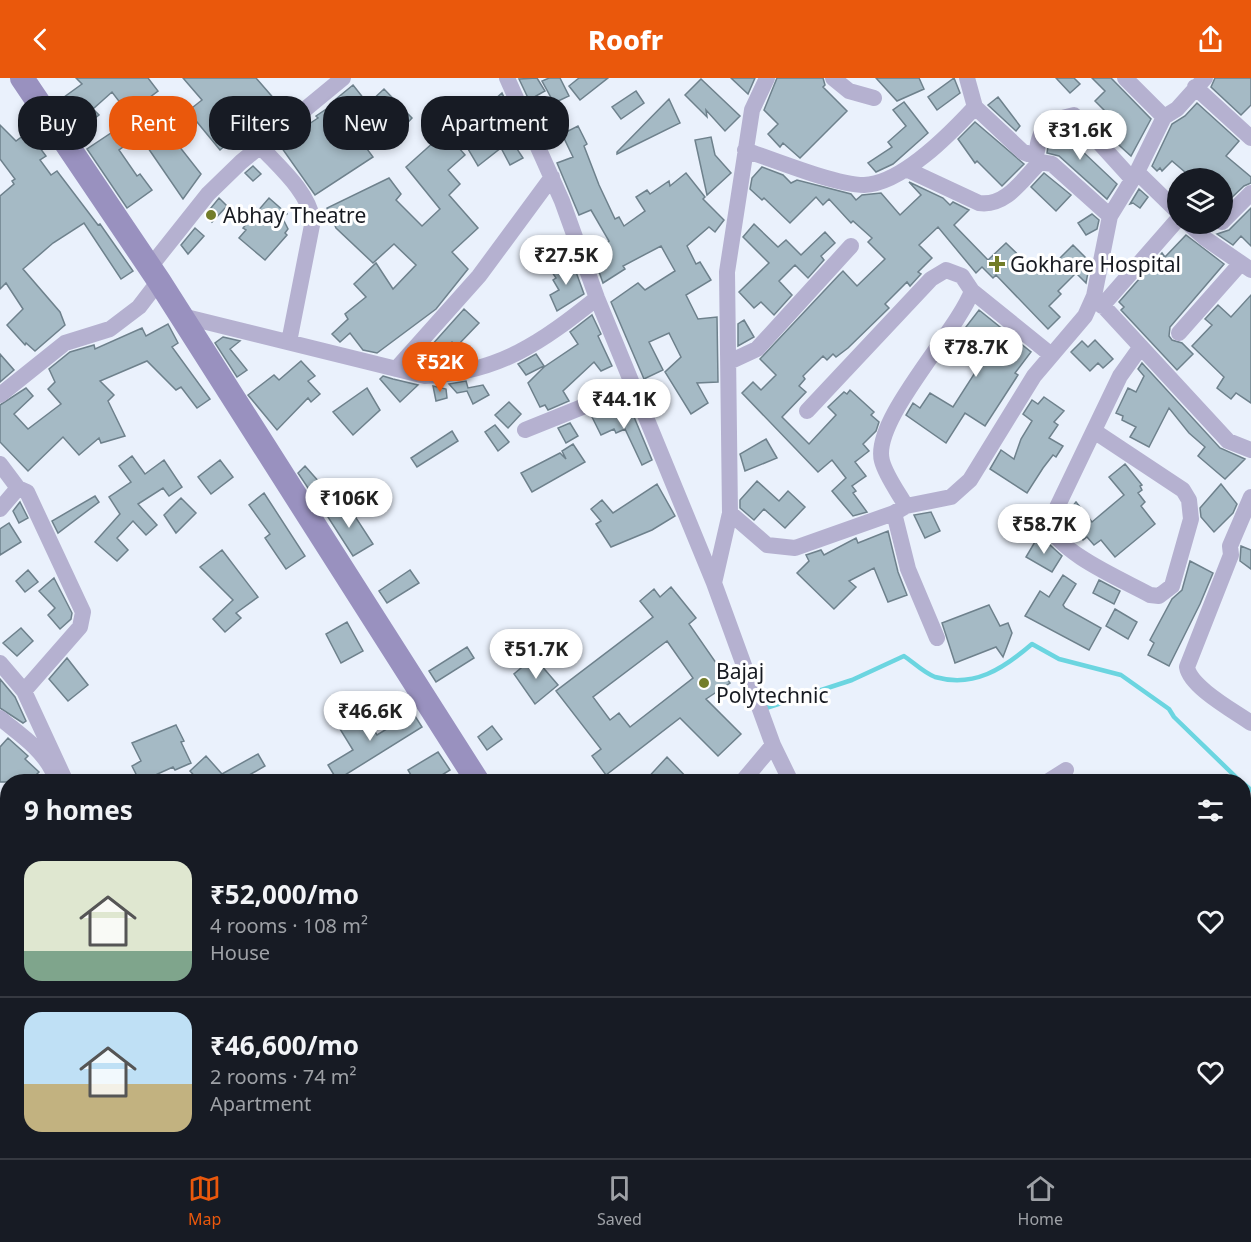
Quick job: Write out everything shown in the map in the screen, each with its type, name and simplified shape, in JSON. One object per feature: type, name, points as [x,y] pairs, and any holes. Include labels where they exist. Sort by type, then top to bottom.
[{"type":"main road","points":[[22,78],[182,316],[473,774]]},
{"type":"street","points":[[311,105],[343,78]]},
{"type":"street","points":[[507,78],[552,177],[632,387],[714,583],[773,745],[787,774]]},
{"type":"street","points":[[714,583],[730,513],[727,272],[752,110],[767,78]]},
{"type":"street","points":[[833,78],[849,91],[874,98]]},
{"type":"street","points":[[967,78],[975,106],[1028,154],[1037,151],[1038,135],[1047,125],[1061,117],[1074,115],[1135,175],[1167,203]]},
{"type":"street","points":[[1125,78],[1164,117]]},
{"type":"street","points":[[1251,138],[1200,82],[1177,108],[1164,117],[1135,175],[1110,216],[1098,301],[1228,441],[1251,450]]},
{"type":"street","points":[[745,150],[856,184],[878,182],[906,169],[975,106]]},
{"type":"street","points":[[0,395],[65,343],[110,329],[139,307],[154,274],[208,194],[257,150]]},
{"type":"street","points":[[264,150],[301,193],[310,207],[313,220],[289,342]]},
{"type":"street","points":[[906,169],[979,203],[991,204],[1003,200],[1040,162],[1052,164],[1110,216]]},
{"type":"street","points":[[396,369],[479,276],[552,177]]},
{"type":"street","points":[[1233,212],[1251,193]]},
{"type":"street","points":[[730,513],[767,545],[795,548],[900,510],[951,497],[970,480],[1050,354],[1167,230]]},
{"type":"street","points":[[1179,333],[1246,266],[1200,234]]},
{"type":"street","points":[[1206,239],[1211,234]]},
{"type":"street","points":[[729,362],[757,349],[851,246]]},
{"type":"street","points":[[807,411],[939,274],[946,270],[962,276],[972,291],[1050,354]]},
{"type":"street","points":[[937,638],[908,569],[900,510],[882,461],[882,441],[916,379],[966,306],[972,291]]},
{"type":"street","points":[[182,316],[426,376],[454,375],[498,363],[536,344],[597,298]]},
{"type":"street","points":[[1094,431],[1183,490],[1189,500],[1191,519],[1172,586],[1160,596],[1150,595],[1069,550],[1052,533],[1049,524],[1050,516],[1125,368],[1140,348]]},
{"type":"street","points":[[525,430],[632,387]]},
{"type":"street","points":[[0,464],[18,488],[27,492],[83,612],[80,627],[24,691]]},
{"type":"street","points":[[0,509],[18,488]]},
{"type":"street","points":[[1251,497],[1230,546],[1231,555],[1187,667],[1198,685],[1251,723]]},
{"type":"street","points":[[0,663],[24,691],[62,774]]},
{"type":"street","points":[[0,718],[47,760],[53,774]]},
{"type":"street","points":[[749,774],[773,745]]},
{"type":"street","points":[[1060,774],[1066,770]]},
{"type":"building","points":[[76,78],[148,78],[158,91],[152,96],[115,96],[112,92],[97,105],[97,96],[66,96],[82,84]]},
{"type":"building","points":[[183,78],[256,78],[272,96],[209,96],[209,137],[197,122],[197,104],[202,100]]},
{"type":"building","points":[[537,78],[545,91],[536,96],[527,96],[519,79]]},
{"type":"building","points":[[549,78],[560,78],[569,96],[550,96],[542,81]]},
{"type":"building","points":[[579,78],[608,78],[580,100],[569,86]]},
{"type":"building","points":[[731,78],[755,78],[748,94]]},
{"type":"building","points":[[777,78],[823,78],[825,85],[823,87],[847,111],[800,158],[783,143],[780,147],[768,134],[778,124],[764,110]]},
{"type":"building","points":[[876,78],[919,78],[924,89],[897,101]]},
{"type":"building","points":[[954,78],[960,93],[937,110],[928,97]]},
{"type":"building","points":[[1056,78],[1074,78],[1080,84],[1070,93]]},
{"type":"building","points":[[1092,78],[1111,78],[1151,119],[1131,156],[1099,127],[1110,116],[1095,101],[1105,91]]},
{"type":"building","points":[[1215,78],[1251,78],[1251,105],[1241,115],[1211,87]]},
{"type":"building","points":[[701,79],[740,116],[725,131],[706,110],[707,117],[685,95]]},
{"type":"building","points":[[353,85],[362,96],[340,96]]},
{"type":"building","points":[[384,89],[391,96],[377,96]]},
{"type":"building","points":[[636,91],[644,103],[621,119],[612,107]]},
{"type":"building","points":[[998,97],[1020,126],[1016,131],[988,105]]},
{"type":"building","points":[[669,99],[680,123],[617,154],[617,152]]},
{"type":"building","points":[[904,102],[928,133],[893,164],[876,172],[868,163],[892,147],[888,142],[906,126],[893,110]]},
{"type":"building","points":[[1197,103],[1239,141],[1226,156],[1251,177],[1251,183],[1233,196],[1233,168],[1180,168],[1172,161],[1162,171],[1160,168],[1157,171],[1152,166],[1172,124],[1185,116]]},
{"type":"building","points":[[323,111],[323,150],[368,150],[373,157],[315,195],[283,150],[311,150],[311,123],[318,118],[316,116]]},
{"type":"building","points":[[975,122],[1024,164],[1002,186],[977,161],[975,163],[958,139]]},
{"type":"building","points":[[0,125],[16,141],[18,140],[18,150],[42,150],[46,156],[40,160],[51,175],[57,171],[98,225],[100,224],[133,271],[121,279],[84,223],[53,243],[23,269],[60,312],[65,325],[35,351],[26,343],[25,345],[7,325],[23,309],[6,283],[0,289],[0,196],[14,184],[12,181],[15,179],[0,159]]},
{"type":"building","points":[[578,126],[587,144],[584,146],[599,185],[615,219],[619,217],[624,226],[645,211],[636,197],[647,190],[650,194],[669,181],[670,186],[686,173],[705,197],[703,199],[724,220],[715,232],[709,227],[687,246],[696,264],[700,262],[711,280],[686,295],[698,319],[717,317],[718,382],[697,383],[708,403],[691,414],[665,372],[681,357],[669,333],[649,342],[663,370],[644,379],[611,302],[638,283],[645,290],[675,271],[661,246],[623,266],[625,269],[603,283],[593,255],[609,241],[591,210],[579,215],[557,163],[573,157],[569,149],[569,130]]},
{"type":"building","points":[[1070,127],[1078,135],[1074,138],[1084,148],[1082,151],[1117,184],[1107,199],[1059,156],[1047,153],[1049,141],[1062,129]]},
{"type":"building","points":[[109,134],[109,150],[119,150],[137,176],[140,174],[152,190],[127,208],[88,150],[97,150],[97,142]]},
{"type":"building","points":[[711,137],[715,155],[731,173],[707,195],[695,140]]},
{"type":"building","points":[[149,150],[182,150],[201,174],[183,199]]},
{"type":"building","points":[[425,150],[461,150],[465,155],[448,170],[460,184],[449,195],[478,228],[452,252],[468,269],[436,309],[377,353],[363,350],[350,333],[340,342],[332,334],[348,319],[345,314],[366,297],[354,284],[376,263],[393,289],[416,265],[394,244],[373,263],[336,228],[327,208],[389,178],[401,194],[396,200],[422,226],[440,209],[406,167]]},
{"type":"building","points":[[469,150],[498,150],[478,166]]},
{"type":"building","points":[[502,150],[518,150],[523,158],[510,165]]},
{"type":"building","points":[[253,166],[261,174],[253,181],[245,173]]},
{"type":"building","points":[[762,167],[783,175],[791,183],[797,180],[851,194],[856,200],[862,195],[881,193],[900,215],[921,195],[909,182],[943,198],[950,205],[953,202],[969,210],[954,225],[988,260],[1006,243],[1038,274],[1054,258],[1057,261],[1073,245],[1090,262],[1086,283],[1076,273],[1058,291],[1061,294],[1049,306],[1060,317],[1048,329],[996,275],[993,278],[982,267],[976,273],[938,227],[919,245],[932,258],[918,272],[921,274],[910,286],[907,282],[885,304],[889,308],[848,348],[836,357],[833,354],[827,360],[823,356],[803,376],[805,379],[799,386],[806,392],[782,417],[809,444],[836,415],[828,407],[844,392],[847,394],[850,390],[874,412],[871,415],[879,422],[876,431],[863,444],[869,451],[855,462],[866,476],[852,486],[856,491],[853,493],[867,512],[853,516],[832,491],[846,478],[832,460],[818,472],[742,393],[753,382],[761,390],[776,375],[760,359],[843,271],[857,286],[885,259],[868,242],[872,238],[853,221],[851,223],[829,199],[823,205],[816,197],[790,223],[764,198],[762,200],[750,189],[752,178]]},
{"type":"building","points":[[1044,173],[1071,195],[1056,211],[1031,187]]},
{"type":"building","points":[[1139,189],[1148,197],[1140,208],[1133,203],[1130,204]]},
{"type":"building","points":[[219,198],[227,206],[212,222],[206,214]]},
{"type":"building","points":[[269,198],[287,214],[282,217],[288,229],[285,233],[287,235],[265,260],[239,238],[246,230],[243,228]]},
{"type":"building","points":[[1251,208],[1251,246],[1241,236],[1233,245],[1217,234],[1233,234],[1233,226]]},
{"type":"building","points":[[1092,214],[1099,220],[1097,229],[1086,235],[1078,223]]},
{"type":"building","points":[[754,224],[778,247],[786,240],[801,255],[825,232],[835,243],[821,256],[824,260],[808,278],[795,265],[779,281],[792,295],[774,315],[761,302],[754,308],[739,292],[769,263],[743,237]]},
{"type":"building","points":[[195,228],[204,236],[188,254],[181,245]]},
{"type":"building","points":[[1186,235],[1224,264],[1170,327],[1169,336],[1172,340],[1182,343],[1193,354],[1177,370],[1121,310],[1124,307],[1119,302],[1162,253],[1165,257]]},
{"type":"building","points":[[572,261],[584,294],[557,311],[550,295],[559,290],[553,280],[556,278],[552,272]]},
{"type":"building","points":[[1251,295],[1251,403],[1236,393],[1231,399],[1217,388],[1224,377],[1192,346],[1212,325],[1205,319],[1218,305],[1231,317]]},
{"type":"building","points":[[464,309],[479,323],[457,346],[452,342],[429,363],[422,356]]},
{"type":"building","points":[[979,310],[1031,352],[1015,373],[1018,375],[985,426],[965,413],[946,443],[906,415],[913,403],[920,408],[930,393],[953,407],[980,365],[952,345]]},
{"type":"building","points":[[592,315],[601,334],[598,336],[612,366],[601,371],[594,362],[563,391],[569,401],[548,410],[545,405],[540,407],[528,383],[544,367],[578,344],[570,332]]},
{"type":"building","points":[[744,320],[754,337],[738,346],[738,324]]},
{"type":"building","points":[[168,324],[178,343],[172,347],[210,399],[197,408],[181,387],[176,390],[147,361],[100,381],[114,395],[108,401],[125,436],[101,443],[99,438],[79,455],[63,437],[28,471],[0,442],[0,405],[26,388],[33,396],[14,414],[28,429],[61,404],[48,389],[55,382],[49,369],[70,352],[94,345],[95,349],[142,328],[146,336]]},
{"type":"building","points":[[223,337],[240,341],[230,349],[247,370],[237,377],[215,343]]},
{"type":"building","points":[[1095,340],[1113,359],[1103,368],[1098,363],[1090,371],[1071,352],[1082,341],[1088,347]]},
{"type":"building","points":[[0,354],[14,370],[0,382]]},
{"type":"building","points":[[536,354],[544,366],[526,375],[518,364]]},
{"type":"building","points":[[301,361],[315,376],[308,381],[320,394],[311,402],[308,398],[277,430],[248,395],[274,375],[279,380]]},
{"type":"building","points":[[1142,363],[1220,448],[1245,459],[1225,479],[1198,456],[1205,447],[1189,433],[1169,408],[1149,447],[1130,437],[1136,427],[1122,420],[1123,416],[1116,413],[1128,388],[1136,392],[1144,376],[1138,369]]},
{"type":"building","points":[[383,376],[418,385],[400,402],[380,379]]},
{"type":"building","points":[[466,381],[468,388],[483,385],[489,395],[473,404],[467,391],[457,393],[449,384]]},
{"type":"building","points":[[433,386],[446,389],[447,398],[436,401]]},
{"type":"building","points":[[367,388],[380,410],[353,435],[333,412]]},
{"type":"building","points":[[1044,397],[1064,411],[1054,422],[1058,425],[1049,438],[1063,446],[1056,457],[1053,455],[1043,468],[1027,493],[990,469],[1001,450],[1014,459],[1021,439],[1032,421],[1023,414],[1032,400],[1038,404]]},
{"type":"building","points":[[509,402],[521,414],[508,428],[495,415]]},
{"type":"building","points":[[629,405],[652,460],[642,465],[625,429],[616,433],[614,429],[601,435],[591,415],[601,411],[605,417]]},
{"type":"building","points":[[570,423],[578,436],[566,443],[558,428]]},
{"type":"building","points":[[495,425],[509,442],[498,451],[485,432]]},
{"type":"building","points":[[452,431],[458,441],[417,467],[411,458]]},
{"type":"building","points":[[766,439],[777,458],[745,471],[740,454]]},
{"type":"building","points":[[573,444],[585,462],[532,492],[521,473],[560,453],[566,459],[562,451]]},
{"type":"building","points":[[132,456],[145,474],[164,460],[182,487],[169,496],[163,488],[138,504],[157,525],[146,535],[133,521],[117,538],[128,550],[117,561],[95,542],[120,514],[109,497],[131,482],[119,466]]},
{"type":"building","points":[[220,460],[233,477],[211,494],[198,477]]},
{"type":"building","points":[[1125,464],[1142,485],[1140,486],[1142,490],[1138,493],[1145,502],[1141,506],[1155,524],[1115,557],[1101,540],[1094,545],[1087,537],[1083,540],[1064,517],[1076,502],[1092,522],[1124,495],[1109,477]]},
{"type":"building","points":[[305,466],[320,483],[310,491],[298,473]]},
{"type":"building","points":[[757,481],[779,501],[788,491],[805,507],[785,528],[764,509],[754,520],[740,508],[740,500]]},
{"type":"building","points":[[657,484],[675,516],[652,530],[611,547],[596,524],[601,521],[591,509],[602,500],[613,513]]},
{"type":"building","points":[[1221,484],[1237,504],[1233,513],[1214,532],[1201,517],[1200,508]]},
{"type":"building","points":[[264,493],[305,556],[286,569],[265,538],[270,534],[249,505]]},
{"type":"building","points":[[95,496],[99,502],[58,533],[52,521]]},
{"type":"building","points":[[181,498],[196,513],[176,533],[164,515]]},
{"type":"building","points":[[345,501],[373,544],[353,556],[326,514]]},
{"type":"building","points":[[20,502],[28,518],[19,523],[13,511]]},
{"type":"building","points":[[931,512],[940,531],[925,538],[914,515]]},
{"type":"building","points":[[9,523],[21,542],[0,555],[0,529]]},
{"type":"building","points":[[888,531],[898,572],[907,595],[888,602],[874,568],[849,581],[856,587],[834,609],[797,573],[809,561],[806,555],[821,550],[824,555],[856,538],[858,543]]},
{"type":"building","points":[[1039,535],[1062,556],[1052,572],[1026,557]]},
{"type":"building","points":[[1241,546],[1251,550],[1251,569],[1240,561]]},
{"type":"building","points":[[222,550],[258,597],[236,613],[241,618],[225,632],[213,619],[233,600],[200,567]]},
{"type":"building","points":[[1190,561],[1213,573],[1169,666],[1148,655],[1154,643],[1150,640],[1172,599],[1182,590]]},
{"type":"building","points":[[28,570],[38,582],[25,592],[16,581]]},
{"type":"building","points":[[410,570],[419,583],[387,603],[379,591]]},
{"type":"building","points":[[1063,575],[1076,584],[1063,605],[1065,608],[1101,628],[1089,650],[1025,616],[1040,591],[1049,597]]},
{"type":"building","points":[[54,578],[72,613],[71,619],[60,629],[48,615],[55,608],[39,591]]},
{"type":"building","points":[[1099,580],[1120,591],[1114,604],[1093,593]]},
{"type":"building","points":[[671,587],[696,618],[689,624],[730,683],[706,699],[741,734],[718,756],[680,718],[605,774],[592,756],[601,749],[556,691],[653,617],[640,601],[654,589],[660,597]],"holes":[[[667,641],[693,678],[630,727],[619,713],[610,720],[593,697]]]},
{"type":"building","points":[[989,605],[1000,626],[1008,623],[1012,633],[1003,657],[996,647],[955,663],[942,623]]},
{"type":"building","points":[[1115,609],[1137,622],[1128,639],[1106,626]]},
{"type":"building","points":[[347,622],[363,651],[341,663],[326,634]]},
{"type":"building","points":[[21,628],[33,641],[17,656],[3,643]]},
{"type":"building","points":[[467,647],[474,658],[436,682],[429,671]]},
{"type":"building","points":[[534,657],[558,685],[535,704],[514,674]]},
{"type":"building","points":[[67,658],[88,685],[68,701],[49,679]]},
{"type":"building","points":[[0,679],[15,697],[26,721],[23,723],[0,708]]},
{"type":"building","points":[[413,713],[422,727],[347,774],[333,774],[328,765],[353,750],[340,729],[364,714],[377,735]]},
{"type":"building","points":[[176,725],[191,763],[175,770],[173,767],[158,774],[136,774],[132,766],[141,761],[132,743]]},
{"type":"building","points":[[492,726],[502,739],[487,750],[478,737]]},
{"type":"building","points":[[8,738],[28,756],[25,759],[39,772],[37,774],[0,774],[0,747]]},
{"type":"building","points":[[438,752],[450,770],[444,774],[410,774],[408,770]]},
{"type":"building","points":[[258,754],[265,766],[251,774],[222,774]]},
{"type":"building","points":[[206,756],[222,774],[193,774],[190,771]]},
{"type":"building","points":[[667,757],[683,774],[651,774]]},
{"type":"waterway","points":[[763,709],[852,680],[904,656],[935,677],[949,680],[975,678],[999,668],[1032,644],[1059,659],[1121,675],[1169,709],[1174,717],[1233,774]]},
{"type":"place","name":"Abhay Theatre","points":[[211,215]]},
{"type":"place","name":"Gokhare Hospital","points":[[997,264]]},
{"type":"place","name":"Bajaj Polytechnic","points":[[704,683]]}]
